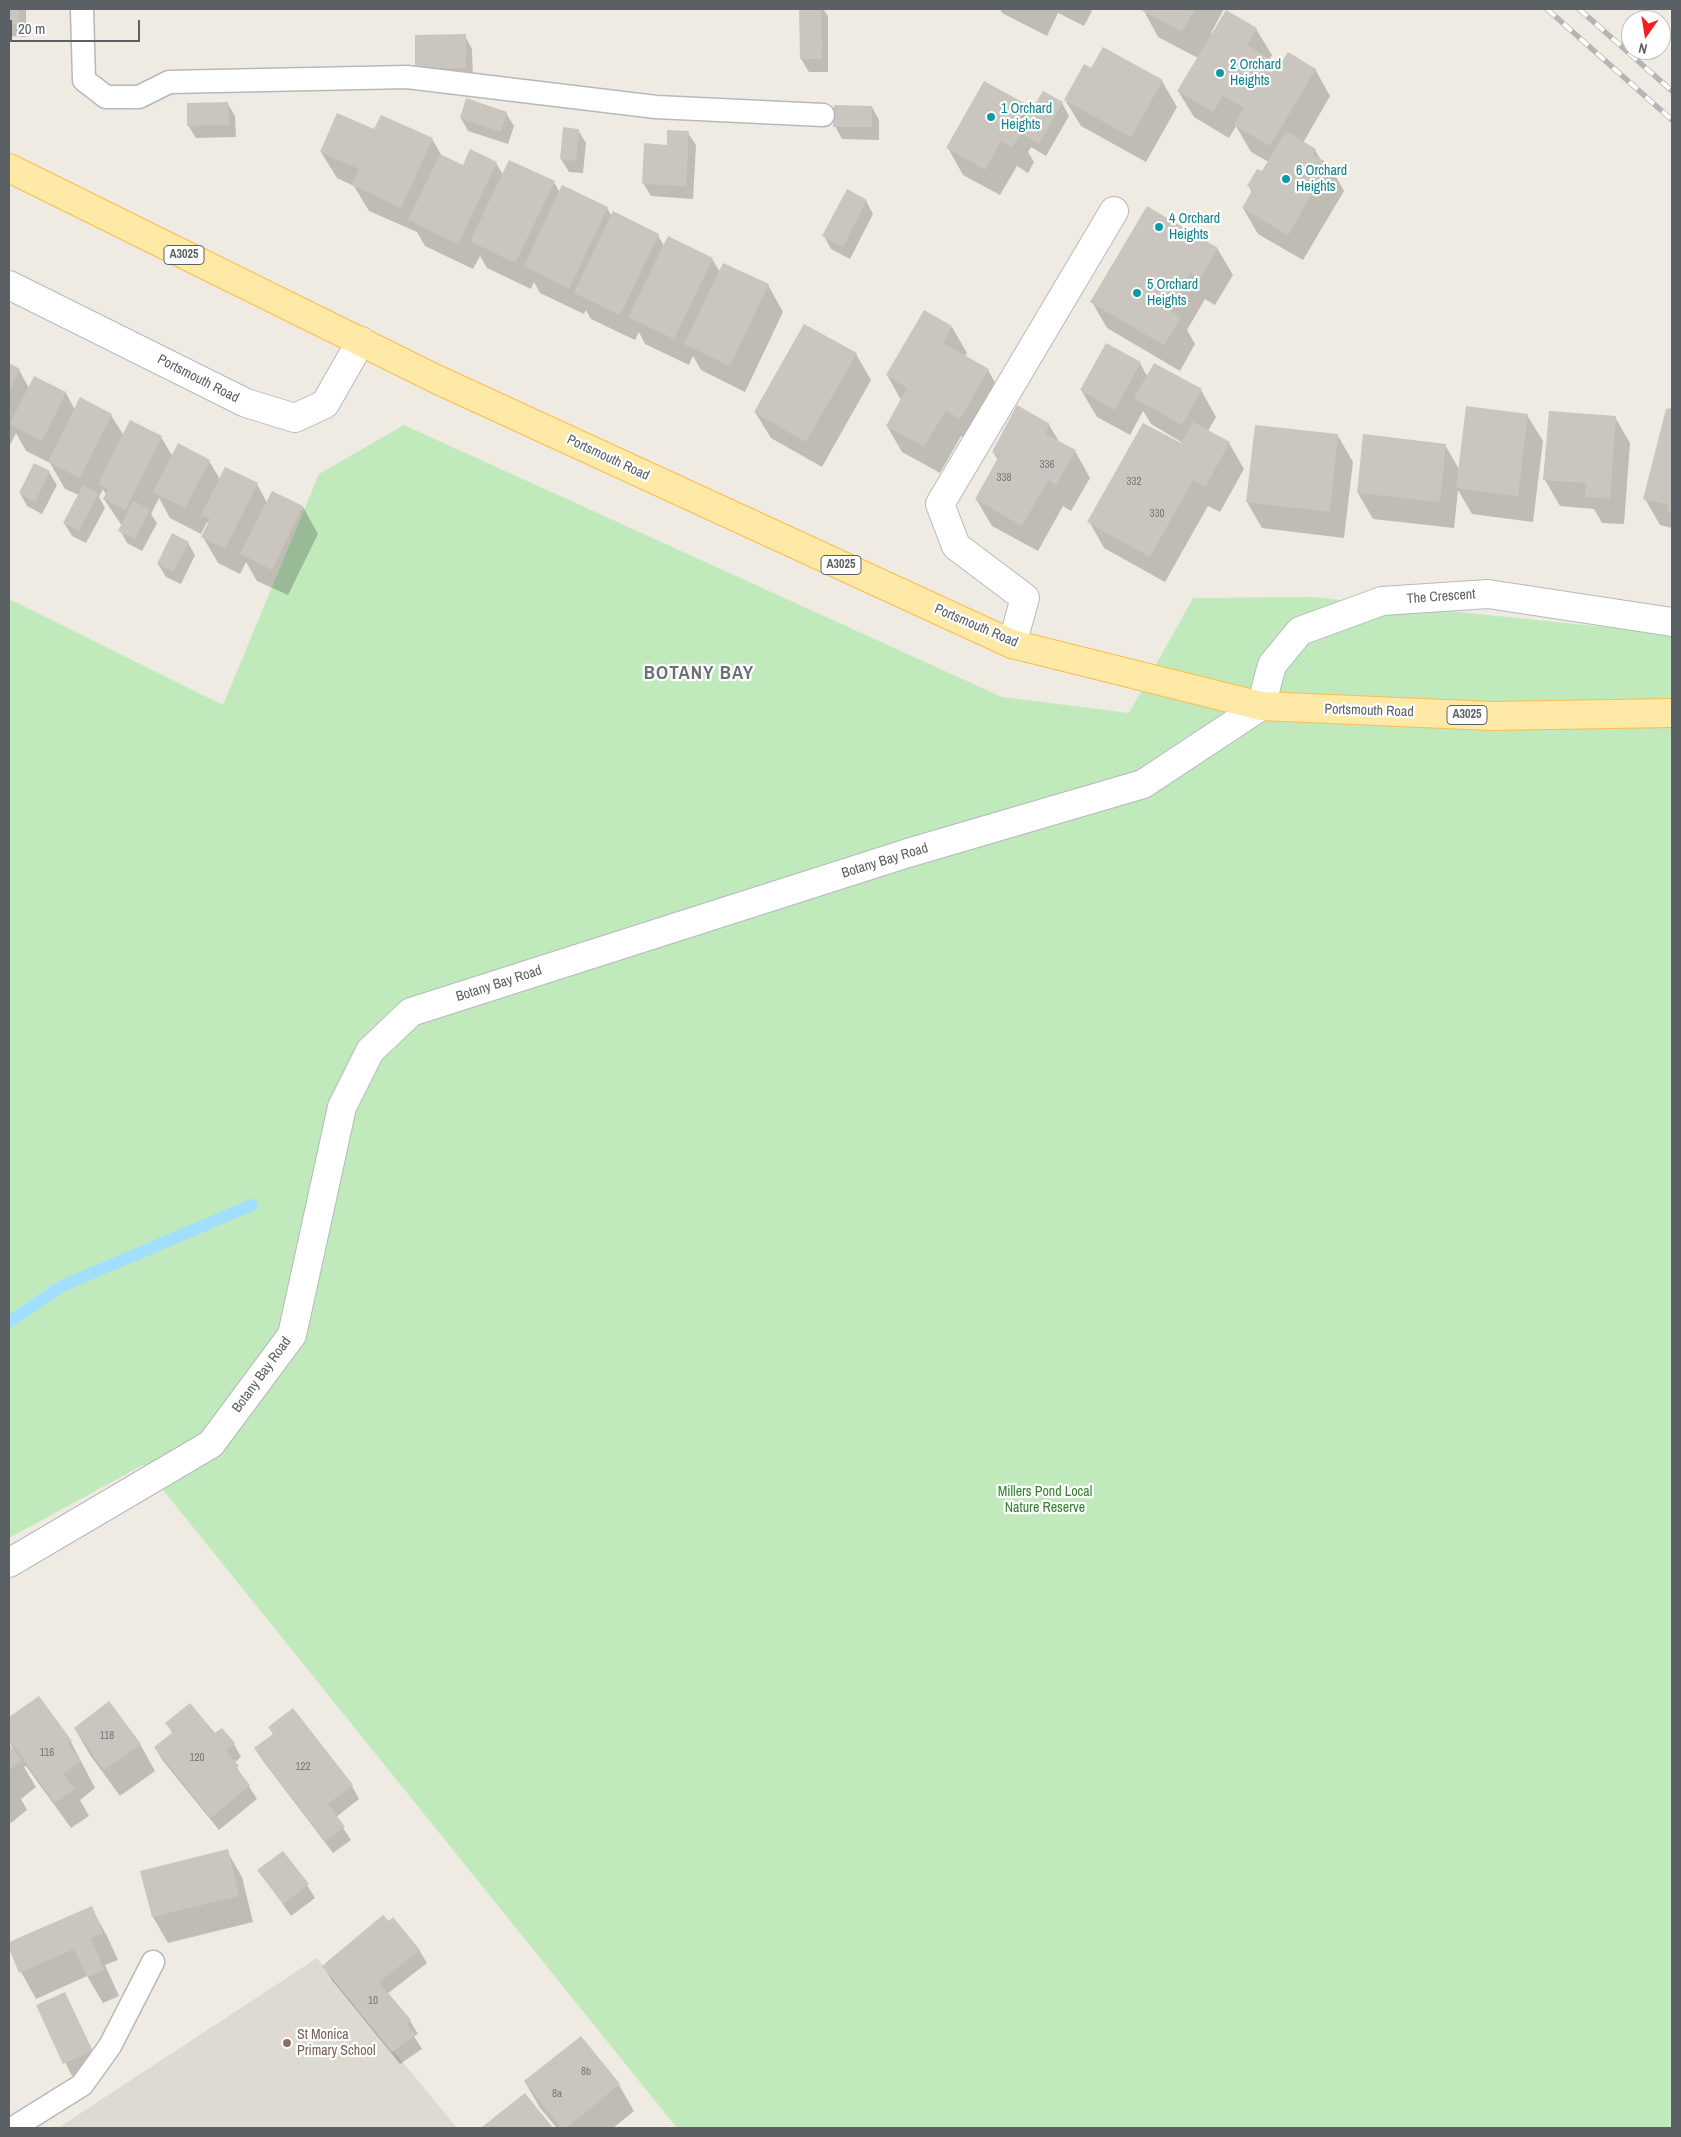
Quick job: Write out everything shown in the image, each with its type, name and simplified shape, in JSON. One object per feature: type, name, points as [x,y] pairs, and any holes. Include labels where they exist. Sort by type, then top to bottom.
[{"type":"main road","name":"Portsmouth Road","points":[[9,168],[436,379],[1012,644],[1261,706],[1491,716],[1672,713]]},
{"type":"street","points":[[1012,644],[1025,598],[956,546],[940,504],[1114,211]]},
{"type":"street","name":"Portsmouth Road","points":[[9,284],[246,403],[295,418],[325,404],[361,341]]},
{"type":"street","name":"The Crescent","points":[[1261,706],[1272,665],[1300,632],[1382,601],[1488,594],[1672,622]]},
{"type":"street","name":"Botany Bay Road","points":[[9,1563],[211,1444],[287,1342],[292,1335],[342,1106],[370,1051],[411,1012],[908,853],[1143,784],[1261,706]]},
{"type":"lane","points":[[82,9],[84,80],[106,97],[139,97],[169,82],[407,77],[656,106],[823,115]]},
{"type":"lane","points":[[13,2128],[82,2085],[110,2046],[153,1962]]},
{"type":"shaded area","name":"St Monica Primary School","points":[[317,1958],[457,2128],[58,2128]]},
{"type":"green space","name":"Millers Pond Local Nature Reserve","points":[[404,425],[1002,697],[1129,713],[1193,598],[1312,597],[1643,631],[1672,636],[1672,2128],[677,2128],[143,1465],[9,1538],[9,599],[223,705],[319,474]]},
{"type":"building","points":[[9,9],[19,9],[19,24],[9,24]]},
{"type":"building","points":[[799,9],[821,9],[822,59],[800,59]]},
{"type":"building","points":[[1142,9],[1195,9],[1182,32]]},
{"type":"building","points":[[1226,10],[1257,28],[1247,45],[1280,65],[1288,52],[1316,69],[1270,146],[1234,125],[1244,108],[1234,102],[1223,96],[1213,112],[1177,91]]},
{"type":"building","points":[[466,34],[466,68],[415,69],[415,35]]},
{"type":"building","points":[[1103,47],[1163,80],[1131,137],[1064,100],[1084,64],[1091,68]]},
{"type":"building","name":"1 Orchard Heights","points":[[984,81],[1026,104],[1011,130],[1020,135],[1012,147],[1001,141],[985,170],[946,148]]},
{"type":"building","points":[[1043,91],[1063,102],[1039,144],[1019,132]]},
{"type":"building","points":[[466,98],[507,112],[501,132],[460,118]]},
{"type":"building","points":[[228,102],[229,125],[187,126],[187,103]]},
{"type":"building","points":[[834,105],[872,106],[872,127],[833,127]]},
{"type":"building","points":[[337,113],[374,129],[381,115],[433,138],[401,208],[352,185],[359,169],[320,152]]},
{"type":"building","points":[[563,127],[579,129],[576,161],[560,159]]},
{"type":"building","points":[[667,130],[689,131],[686,186],[642,184],[644,143],[667,145]]},
{"type":"building","name":"6 Orchard Heights","points":[[1286,131],[1316,149],[1312,154],[1329,164],[1288,235],[1242,208],[1253,189],[1247,186],[1257,169],[1262,171]]},
{"type":"building","points":[[470,149],[497,162],[458,244],[408,220],[440,154],[463,165]]},
{"type":"building","points":[[509,160],[555,181],[515,263],[470,241]]},
{"type":"building","points":[[562,185],[608,207],[569,289],[524,266]]},
{"type":"building","points":[[847,189],[867,200],[843,247],[822,236]]},
{"type":"building","points":[[1147,206],[1218,248],[1200,279],[1190,273],[1183,284],[1169,310],[1181,317],[1164,345],[1090,302]]},
{"type":"building","points":[[613,211],[659,234],[620,315],[574,293]]},
{"type":"building","points":[[668,236],[713,258],[674,339],[628,317]]},
{"type":"building","points":[[723,263],[769,284],[730,366],[684,344]]},
{"type":"building","points":[[924,310],[952,326],[943,343],[989,369],[960,419],[946,410],[924,447],[886,426],[907,388],[886,375]]},
{"type":"building","points":[[804,324],[857,353],[806,442],[754,412]]},
{"type":"building","points":[[1106,343],[1141,362],[1115,410],[1080,390]]},
{"type":"building","points":[[9,363],[20,369],[9,391]]},
{"type":"building","points":[[1154,363],[1202,389],[1182,425],[1134,398]]},
{"type":"building","points":[[34,376],[66,392],[42,441],[10,424]]},
{"type":"building","points":[[80,397],[112,414],[80,478],[48,462]]},
{"type":"building","points":[[1017,405],[1050,424],[1045,434],[1076,450],[1056,485],[1048,480],[1022,526],[975,499],[999,456],[992,452]]},
{"type":"building","points":[[1466,406],[1528,414],[1518,496],[1456,488]]},
{"type":"building","points":[[1672,408],[1672,512],[1667,511],[1669,505],[1643,499],[1666,409]]},
{"type":"building","points":[[1549,411],[1616,416],[1610,499],[1585,497],[1586,483],[1543,480]]},
{"type":"building","points":[[130,420],[162,436],[125,510],[103,499],[108,489],[98,484]]},
{"type":"building","points":[[1193,422],[1230,442],[1205,487],[1193,480],[1150,557],[1087,522],[1143,423],[1181,443]]},
{"type":"building","points":[[1255,425],[1338,434],[1330,512],[1246,502]]},
{"type":"building","points":[[1363,434],[1446,444],[1440,502],[1357,493]]},
{"type":"building","points":[[178,443],[210,460],[185,508],[153,492]]},
{"type":"building","points":[[34,463],[50,471],[35,502],[19,493]]},
{"type":"building","points":[[225,467],[258,483],[225,549],[201,537],[210,519],[201,515]]},
{"type":"building","points":[[83,485],[98,494],[79,531],[63,523]]},
{"type":"building","points":[[272,491],[303,506],[272,570],[240,554]]},
{"type":"building","points":[[133,501],[150,509],[135,539],[118,531]]},
{"type":"building","points":[[172,533],[189,542],[173,572],[157,564]]},
{"type":"building","points":[[39,1696],[72,1741],[68,1744],[81,1761],[63,1774],[75,1789],[55,1803],[9,1739],[9,1717]]},
{"type":"building","points":[[109,1701],[141,1744],[104,1770],[74,1728]]},
{"type":"building","points":[[190,1703],[215,1733],[222,1728],[235,1743],[226,1751],[239,1766],[236,1768],[250,1785],[211,1818],[154,1747],[173,1732],[165,1723]]},
{"type":"building","points":[[293,1708],[353,1785],[328,1804],[345,1827],[325,1841],[254,1748],[273,1734],[268,1727]]},
{"type":"building","points":[[9,1744],[22,1760],[9,1770]]},
{"type":"building","points":[[228,1849],[239,1896],[152,1917],[140,1871]]},
{"type":"building","points":[[283,1851],[309,1884],[283,1904],[257,1870]]},
{"type":"building","points":[[92,1906],[103,1933],[91,1938],[104,1970],[87,1977],[74,1949],[19,1973],[9,1948],[9,1942]]},
{"type":"building","points":[[383,1915],[389,1921],[393,1917],[420,1950],[379,1982],[411,2020],[407,2024],[415,2035],[392,2052],[322,1966]]},
{"type":"building","points":[[65,1992],[92,2051],[63,2064],[36,2005]]},
{"type":"building","points":[[581,2036],[620,2084],[566,2128],[561,2128],[524,2081]]},
{"type":"building","points":[[525,2093],[553,2128],[481,2128],[497,2115]]},
{"type":"waterway","points":[[9,1322],[62,1286],[252,1205]]},
{"type":"railway","points":[[1547,9],[1672,120]]},
{"type":"railway","points":[[1579,9],[1672,91]]},
{"type":"place","name":"2 Orchard Heights","points":[[1220,73]]},
{"type":"place","name":"1 Orchard Heights","points":[[991,117]]},
{"type":"place","name":"6 Orchard Heights","points":[[1286,179]]},
{"type":"place","name":"4 Orchard Heights","points":[[1159,227]]},
{"type":"place","name":"5 Orchard Heights","points":[[1137,293]]},
{"type":"place","name":"St Monica Primary School","points":[[287,2043]]},
{"type":"district","name":"BOTANY BAY","points":[[699,674]]}]
